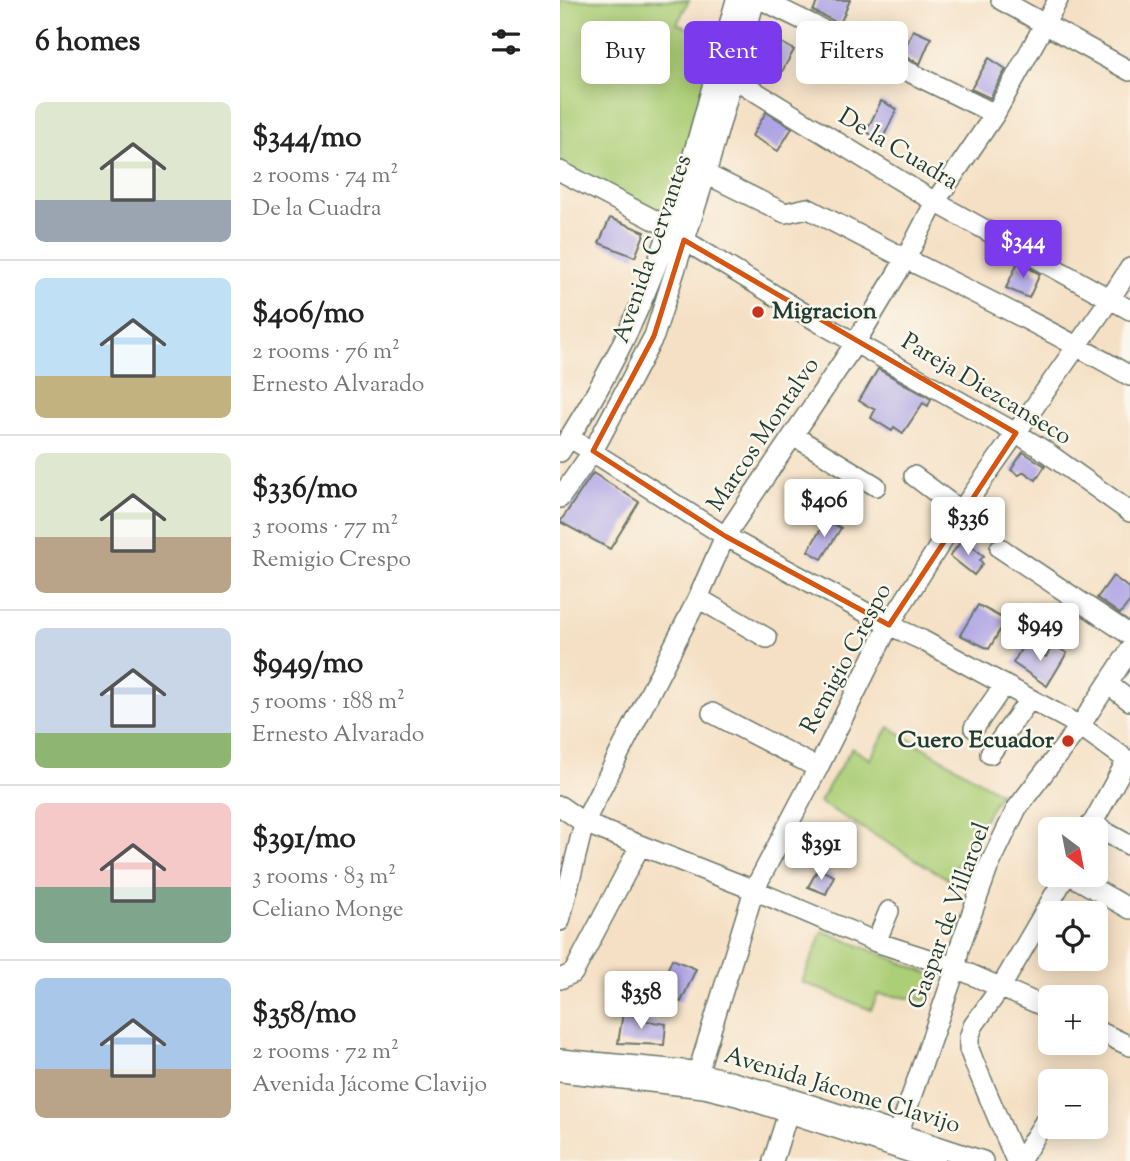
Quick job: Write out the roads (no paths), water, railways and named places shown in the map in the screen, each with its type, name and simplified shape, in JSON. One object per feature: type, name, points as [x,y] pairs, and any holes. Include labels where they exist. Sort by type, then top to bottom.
[{"type":"street","name":"Avenida Cervantes","points":[[733,21],[736,0]]},
{"type":"street","name":"Avenida Cervantes","points":[[746,21],[755,0]]},
{"type":"street","points":[[762,0],[995,114]]},
{"type":"street","points":[[1001,0],[1130,71]]},
{"type":"street","name":"Marcos Montalvo","points":[[560,921],[584,824],[698,598],[725,536],[856,342],[905,260],[935,202],[995,114],[1058,0]]},
{"type":"street","name":"Avenida Cervantes","points":[[560,498],[593,451],[654,336],[677,234],[721,84]]},
{"type":"street","name":"Avenida Cervantes","points":[[565,444],[623,343],[706,174],[722,84]]},
{"type":"street","name":"De la Cuadra","points":[[739,84],[935,202],[1130,310]]},
{"type":"street","name":"Pareja Diezcanseco","points":[[560,171],[677,234],[856,342],[1016,433],[1130,512]]},
{"type":"street","points":[[706,174],[785,213],[807,208],[1077,345],[1130,376]]},
{"type":"street","name":"Remigio Crespo","points":[[698,1072],[754,890],[888,625],[961,511],[1130,268]]},
{"type":"street","points":[[794,436],[876,486]]},
{"type":"street","points":[[565,444],[593,451],[725,536],[1080,726],[1129,761],[1096,817]]},
{"type":"street","points":[[914,476],[961,511]]},
{"type":"street","points":[[1000,548],[1130,635]]},
{"type":"street","points":[[698,598],[766,638]]},
{"type":"street","name":"Gaspar de Villaroel","points":[[896,1140],[956,968],[959,950],[998,845],[1017,808],[1080,726],[1130,650]]},
{"type":"street","points":[[1108,684],[1130,701]]},
{"type":"street","points":[[974,728],[1004,685]]},
{"type":"street","points":[[990,754],[1030,699]]},
{"type":"street","points":[[712,713],[818,768]]},
{"type":"street","points":[[560,806],[584,824],[754,890],[876,943],[956,968],[1038,1004]]},
{"type":"street","points":[[1108,835],[1129,845]]},
{"type":"street","points":[[560,979],[573,973],[576,968],[639,846]]},
{"type":"street","points":[[1018,1161],[969,1049],[969,1038],[973,1026],[1001,987],[1061,887]]},
{"type":"street","points":[[1090,887],[1130,909]]},
{"type":"street","points":[[876,943],[889,911]]},
{"type":"street","points":[[1108,1036],[1130,1046]]},
{"type":"street","name":"Avenida Jácome Clavijo","points":[[560,1059],[698,1072],[896,1140],[936,1161]]},
{"type":"street","name":"Avenida Jácome Clavijo","points":[[560,1072],[704,1088],[788,1113],[983,1161]]},
{"type":"street","points":[[773,1161],[788,1113]]},
{"type":"street","points":[[1018,1161],[1038,1131]]},
{"type":"place","name":"Migracion","points":[[758,312]]},
{"type":"place","name":"Cuero Ecuador","points":[[1068,741]]}]
